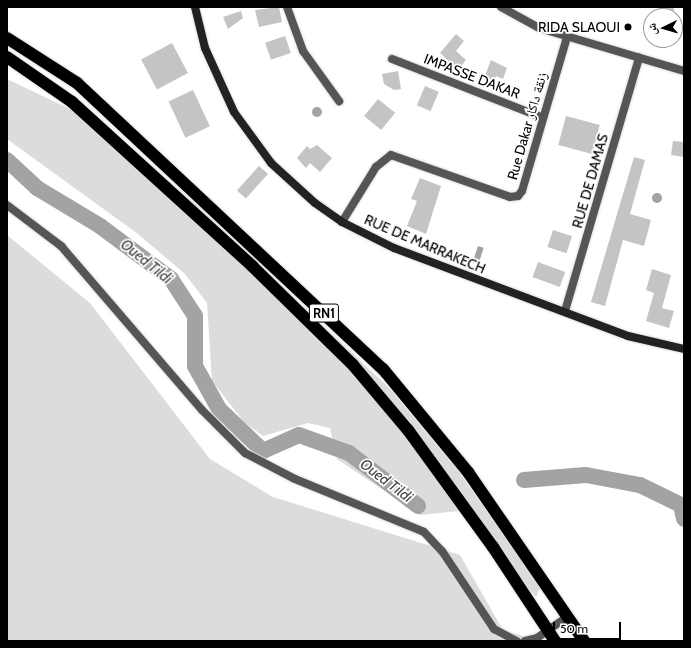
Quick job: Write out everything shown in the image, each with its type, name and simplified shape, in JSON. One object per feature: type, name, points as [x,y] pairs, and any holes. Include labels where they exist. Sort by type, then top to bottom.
[{"type":"highway","name":"RN1","points":[[7,38],[36,53],[77,83],[383,369],[468,472],[584,641]]},
{"type":"highway","name":"RN1","points":[[7,57],[72,102],[252,266],[352,365],[408,430],[552,636]]},
{"type":"street","name":"RUE DE MARRAKECH","points":[[195,7],[218,81],[250,137],[292,184],[342,222],[394,248],[648,343],[684,349]]},
{"type":"street","points":[[288,7],[303,51],[339,101]]},
{"type":"street","points":[[501,7],[539,28],[684,71]]},
{"type":"street","name":"Rue Dakar زنقة داكار","points":[[342,222],[376,167],[391,155],[510,197],[518,196],[522,191],[567,36]]},
{"type":"street","name":"RUE DE DAMAS","points":[[565,311],[639,58]]},
{"type":"street","name":"IMPASSE DAKAR","points":[[392,59],[543,118]]},
{"type":"street","points":[[7,205],[61,246],[202,410],[245,453],[295,479],[424,532],[442,551],[494,629],[517,641]]},
{"type":"street","points":[[525,641],[552,636],[568,616]]},
{"type":"shaded area","points":[[7,79],[103,125],[196,205],[390,389],[459,472],[540,588],[536,597],[459,511],[420,515],[337,459],[330,428],[308,423],[263,436],[244,422],[212,381],[207,303],[185,274],[138,234],[7,139]]},
{"type":"shaded area","points":[[315,107],[319,107],[321,108],[321,116],[315,117],[312,114],[312,110]]},
{"type":"shaded area","points":[[655,193],[659,193],[662,198],[659,203],[655,203],[652,200],[652,196]]},
{"type":"shaded area","points":[[7,235],[90,303],[210,459],[273,497],[460,555],[503,630],[540,641],[7,641]]},
{"type":"shaded area","points":[[478,246],[484,248],[478,264],[473,262]]},
{"type":"building","points":[[279,7],[282,22],[259,27],[255,10]]},
{"type":"building","points":[[659,7],[674,7],[674,8]]},
{"type":"building","points":[[241,11],[243,18],[228,29],[223,17]]},
{"type":"building","points":[[456,34],[464,41],[456,51],[466,60],[458,70],[440,53]]},
{"type":"building","points":[[285,36],[291,53],[271,60],[265,43]]},
{"type":"building","points":[[172,43],[188,73],[157,89],[141,59]]},
{"type":"building","points":[[491,60],[507,68],[503,79],[496,76],[494,82],[484,78]]},
{"type":"building","points":[[398,71],[401,89],[394,90],[384,84],[382,74]]},
{"type":"building","points":[[425,86],[439,92],[431,111],[417,105]]},
{"type":"building","points":[[193,90],[210,126],[185,138],[169,101]]},
{"type":"building","points":[[378,99],[395,113],[381,130],[364,116]]},
{"type":"building","points":[[566,116],[600,125],[592,154],[558,145]]},
{"type":"building","points":[[673,141],[684,142],[684,157],[671,155]]},
{"type":"building","points":[[317,145],[332,158],[320,172],[310,163],[306,168],[297,158],[307,146],[310,149]]},
{"type":"building","points":[[634,157],[645,160],[630,214],[651,220],[644,246],[623,240],[605,306],[591,302]]},
{"type":"building","points":[[259,166],[268,174],[246,199],[237,191]]},
{"type":"building","points":[[420,178],[441,186],[426,234],[407,226],[417,201],[411,199]]},
{"type":"building","points":[[553,230],[572,236],[566,253],[547,247]]},
{"type":"building","points":[[538,262],[565,272],[560,287],[533,277]]},
{"type":"building","points":[[652,269],[671,275],[662,308],[674,311],[669,328],[646,321],[654,293],[646,290]]},
{"type":"waterway","name":"Oued Tildi","points":[[7,160],[37,188],[100,226],[171,279],[195,316],[195,366],[219,409],[263,451],[299,435],[349,453],[418,506]]},
{"type":"waterway","name":"Oued Tildi","points":[[524,480],[586,475],[640,485],[681,505],[684,519]]},
{"type":"place","name":"RIDA SLAOUI","points":[[628,27]]}]
